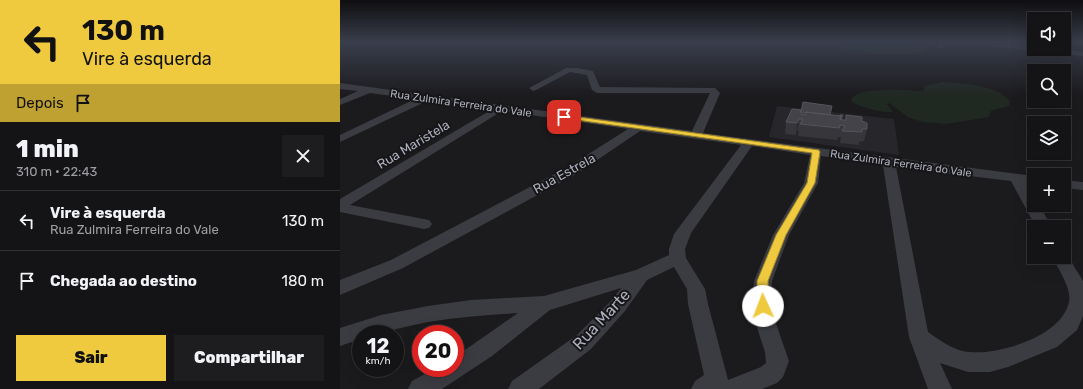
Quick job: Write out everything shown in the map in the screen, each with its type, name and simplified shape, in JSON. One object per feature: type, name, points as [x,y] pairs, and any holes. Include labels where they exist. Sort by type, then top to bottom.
[{"type":"street","points":[[533,88],[567,70],[575,69],[590,73],[597,90],[712,90],[715,93],[696,135]]},
{"type":"street","name":"Rua Zulmira Ferreira do Vale","points":[[340,86],[889,162],[1027,179]]},
{"type":"street","points":[[340,102],[369,90]]},
{"type":"street","points":[[340,139],[425,98]]},
{"type":"street","name":"Rua Maristela","points":[[340,205],[501,108]]},
{"type":"street","name":"Rua Estrela","points":[[340,288],[397,264],[580,166],[639,127]]},
{"type":"street","points":[[749,142],[680,238],[677,249],[678,258],[696,289],[698,304],[718,387],[769,375],[775,370],[778,361],[764,318],[762,294],[763,281],[781,235],[811,183],[816,152]]},
{"type":"street","points":[[889,162],[919,337],[940,389]]},
{"type":"street","points":[[1016,178],[1040,220]]},
{"type":"street","points":[[1071,185],[1083,186]]},
{"type":"street","points":[[340,208],[424,224]]},
{"type":"street","points":[[340,336],[381,323],[428,314],[472,308],[544,304],[641,275],[678,258]]},
{"type":"street","points":[[919,337],[943,354],[968,362],[990,362],[1008,357],[1050,341],[1070,324],[1079,301],[1078,283],[1065,264]]},
{"type":"street","name":"Rua Marte","points":[[520,389],[584,342],[618,306],[641,275]]},
{"type":"street","points":[[420,389],[460,366],[500,340],[544,304]]},
{"type":"shaded area","points":[[943,82],[969,84],[989,88],[997,91],[1010,101],[1009,106],[991,111],[989,117],[947,124],[922,122],[908,117],[889,103],[887,104],[893,112],[883,112],[866,108],[852,102],[851,99],[856,95],[873,90],[921,91],[924,90],[924,86]]},
{"type":"shaded area","points":[[777,106],[894,119],[899,155],[769,137]]},
{"type":"building","points":[[803,102],[832,106],[830,115],[801,112]]},
{"type":"building","points":[[792,109],[801,110],[801,114],[805,115],[806,112],[841,116],[840,119],[843,120],[846,120],[846,115],[862,117],[862,121],[867,123],[867,129],[862,129],[862,132],[842,131],[845,126],[840,125],[839,128],[800,124],[803,119],[799,119],[797,123],[786,122]]},
{"type":"route","points":[[564,117],[816,152],[811,183],[781,235],[763,281],[763,306]]}]
